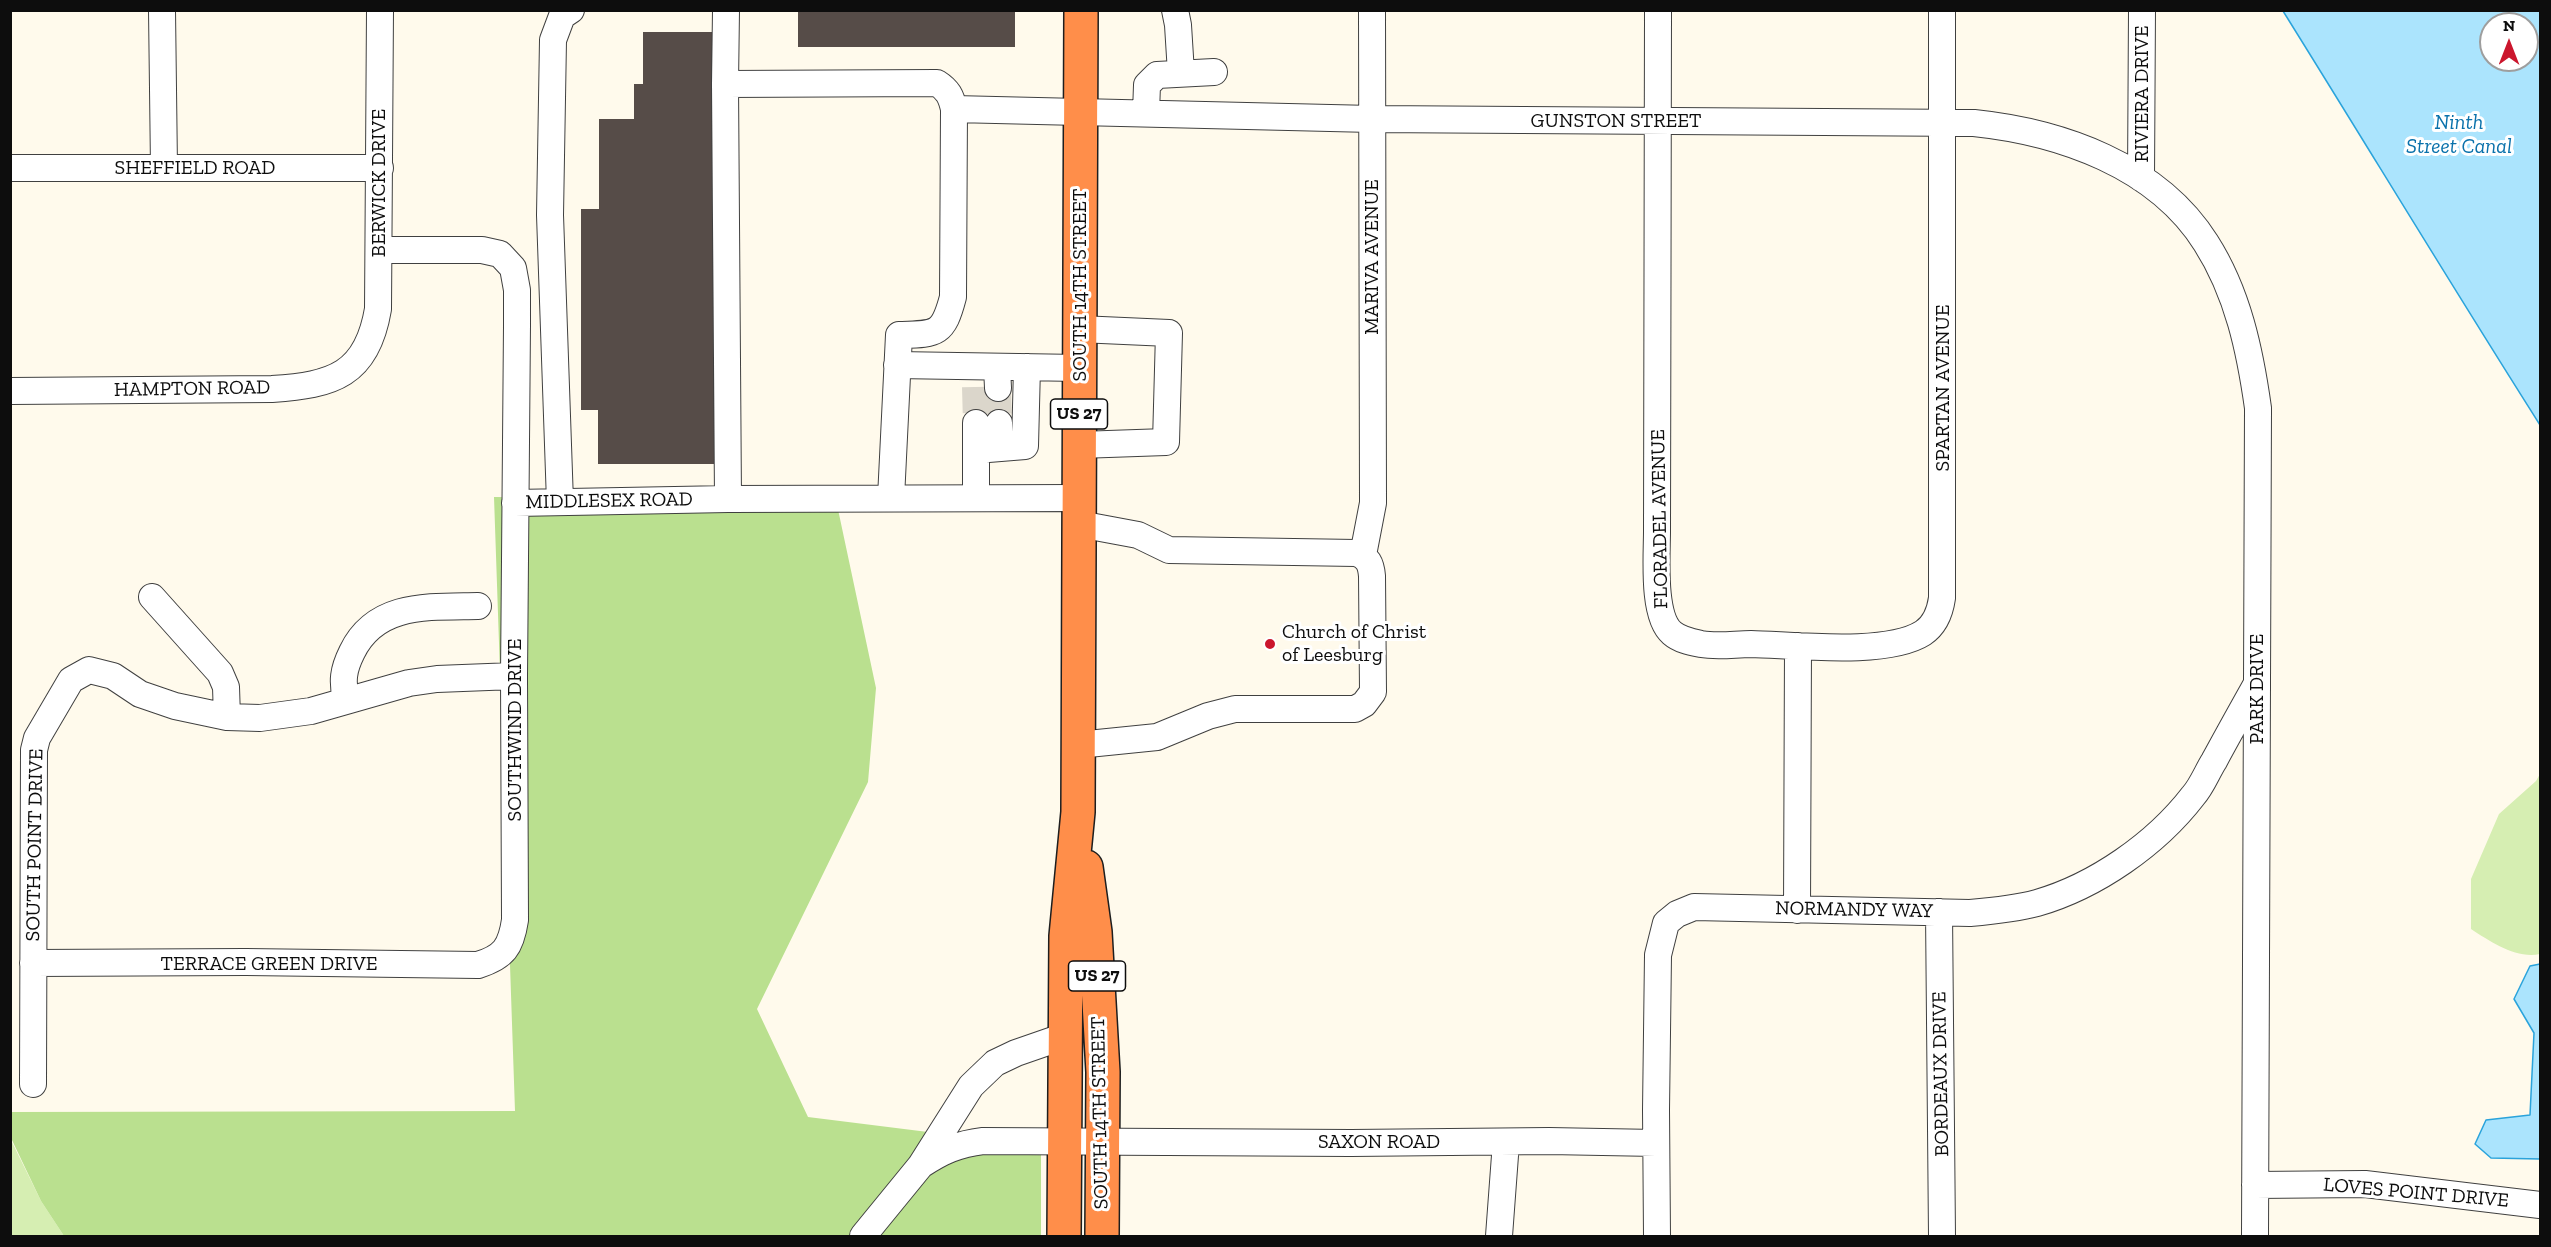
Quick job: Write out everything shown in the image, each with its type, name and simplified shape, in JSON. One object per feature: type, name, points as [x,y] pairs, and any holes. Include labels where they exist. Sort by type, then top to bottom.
[{"type":"highway","name":"SOUTH 14TH STREET","points":[[1064,1236],[1066,936],[1078,812],[1081,10]]},
{"type":"highway","name":"SOUTH 14TH STREET","points":[[1078,812],[1095,932],[1103,1072],[1102,1236]]},
{"type":"street","points":[[162,10],[164,168]]},
{"type":"street","name":"BERWICK DRIVE","points":[[363,353],[374,333],[378,309],[380,10]]},
{"type":"street","points":[[560,502],[550,215],[553,40],[562,16],[571,10]]},
{"type":"street","points":[[726,10],[728,499]]},
{"type":"street","points":[[1175,10],[1181,73]]},
{"type":"street","name":"MARIVA AVENUE","points":[[1363,555],[1373,503],[1372,10]]},
{"type":"street","name":"FLORADEL AVENUE","points":[[1658,10],[1657,531],[1659,604],[1664,621],[1671,632],[1686,641],[1720,646],[1798,646]]},
{"type":"street","name":"SPARTAN AVENUE","points":[[1798,646],[1834,647],[1901,641],[1922,634],[1932,625],[1939,612],[1942,586],[1942,10]]},
{"type":"street","name":"RIVIERA DRIVE","points":[[2141,178],[2142,10]]},
{"type":"street","points":[[1146,113],[1146,91],[1151,80],[1157,75],[1214,72]]},
{"type":"street","points":[[725,84],[937,83],[947,89],[952,97],[954,109],[953,297],[947,321],[936,331],[899,335],[891,498]]},
{"type":"street","name":"GUNSTON STREET","points":[[954,109],[1372,119],[1991,124],[2038,133],[2102,156],[2141,178]]},
{"type":"street","name":"SHEFFIELD ROAD","points":[[10,168],[380,168]]},
{"type":"street","name":"PARK DRIVE","points":[[2141,178],[2166,197],[2206,242],[2231,295],[2245,336],[2258,408],[2254,1236]]},
{"type":"street","name":"MIDDLESEX ROAD","points":[[379,250],[482,250],[500,254],[513,268],[517,290],[515,503],[976,497],[1080,511],[1169,550],[1356,553],[1363,555]]},
{"type":"street","points":[[1080,329],[1169,333],[1166,442],[1080,445]]},
{"type":"street","name":"HAMPTON ROAD","points":[[10,391],[300,387],[326,382],[346,372],[363,353]]},
{"type":"street","points":[[897,365],[986,377],[1027,367],[1080,368]]},
{"type":"street","points":[[976,497],[988,436],[1024,446],[1027,367]]},
{"type":"street","name":"SOUTHWIND DRIVE","points":[[502,953],[508,946],[515,920],[515,503]]},
{"type":"street","points":[[1078,745],[1156,737],[1208,716],[1235,709],[1355,709],[1364,704],[1373,692],[1372,576],[1371,567],[1363,555]]},
{"type":"street","points":[[152,597],[220,673],[226,687],[227,717]]},
{"type":"street","points":[[346,700],[342,681],[343,672],[358,639],[372,624],[404,611],[478,606]]},
{"type":"street","points":[[1797,910],[1798,646]]},
{"type":"street","name":"SOUTH POINT DRIVE","points":[[33,1084],[34,750],[37,738],[70,680],[89,670],[113,676],[140,694],[175,706],[227,717],[260,718],[311,711],[410,682],[514,676]]},
{"type":"street","name":"NORMANDY WAY","points":[[1657,1236],[1658,955],[1666,923],[1677,914],[1694,907],[1992,911],[2038,903],[2073,889],[2108,871],[2173,820],[2195,795],[2257,682]]},
{"type":"street","name":"BORDEAUX DRIVE","points":[[1939,912],[1942,1236]]},
{"type":"street","name":"TERRACE GREEN DRIVE","points":[[33,963],[246,962],[478,965],[495,960],[502,953]]},
{"type":"street","points":[[863,1236],[921,1165],[971,1086],[995,1063],[1065,1036]]},
{"type":"street","name":"SAXON ROAD","points":[[921,1165],[944,1150],[961,1144],[983,1141],[1656,1143]]},
{"type":"street","points":[[1499,1236],[1506,1142]]},
{"type":"street","name":"LOVES POINT DRIVE","points":[[2255,1185],[2365,1184],[2541,1205]]},
{"type":"green space","points":[[494,497],[836,500],[876,688],[868,782],[757,1009],[808,1117],[952,1135],[908,1160],[909,1163],[849,1236],[64,1236],[41,1201],[11,1138],[11,1112],[515,1111]]},
{"type":"green space","points":[[2540,774],[2540,954],[2531,955],[2513,952],[2471,929],[2471,879],[2499,814],[2536,781]]},
{"type":"green space","points":[[10,1138],[41,1201],[64,1236],[11,1236]]},
{"type":"green space","points":[[983,1152],[1041,1152],[1041,1236],[877,1236],[928,1174],[948,1160]]},
{"type":"water","name":"Ninth Street Canal","points":[[2283,11],[2540,11],[2540,425]]},
{"type":"water","points":[[2540,964],[2540,1159],[2491,1158],[2475,1144],[2486,1120],[2530,1115],[2534,1033],[2514,999],[2530,966]]},
{"type":"building","points":[[798,10],[1015,10],[1015,47],[798,47]]},
{"type":"building","points":[[643,32],[717,32],[718,464],[598,464],[598,410],[581,410],[581,209],[599,209],[599,119],[634,119],[634,84],[643,84]]},
{"type":"tunnel","points":[[975,387],[976,423]]},
{"type":"tunnel","points":[[998,388],[999,423]]},
{"type":"place","name":"Church of Christ of Leesburg","points":[[1270,644]]}]
